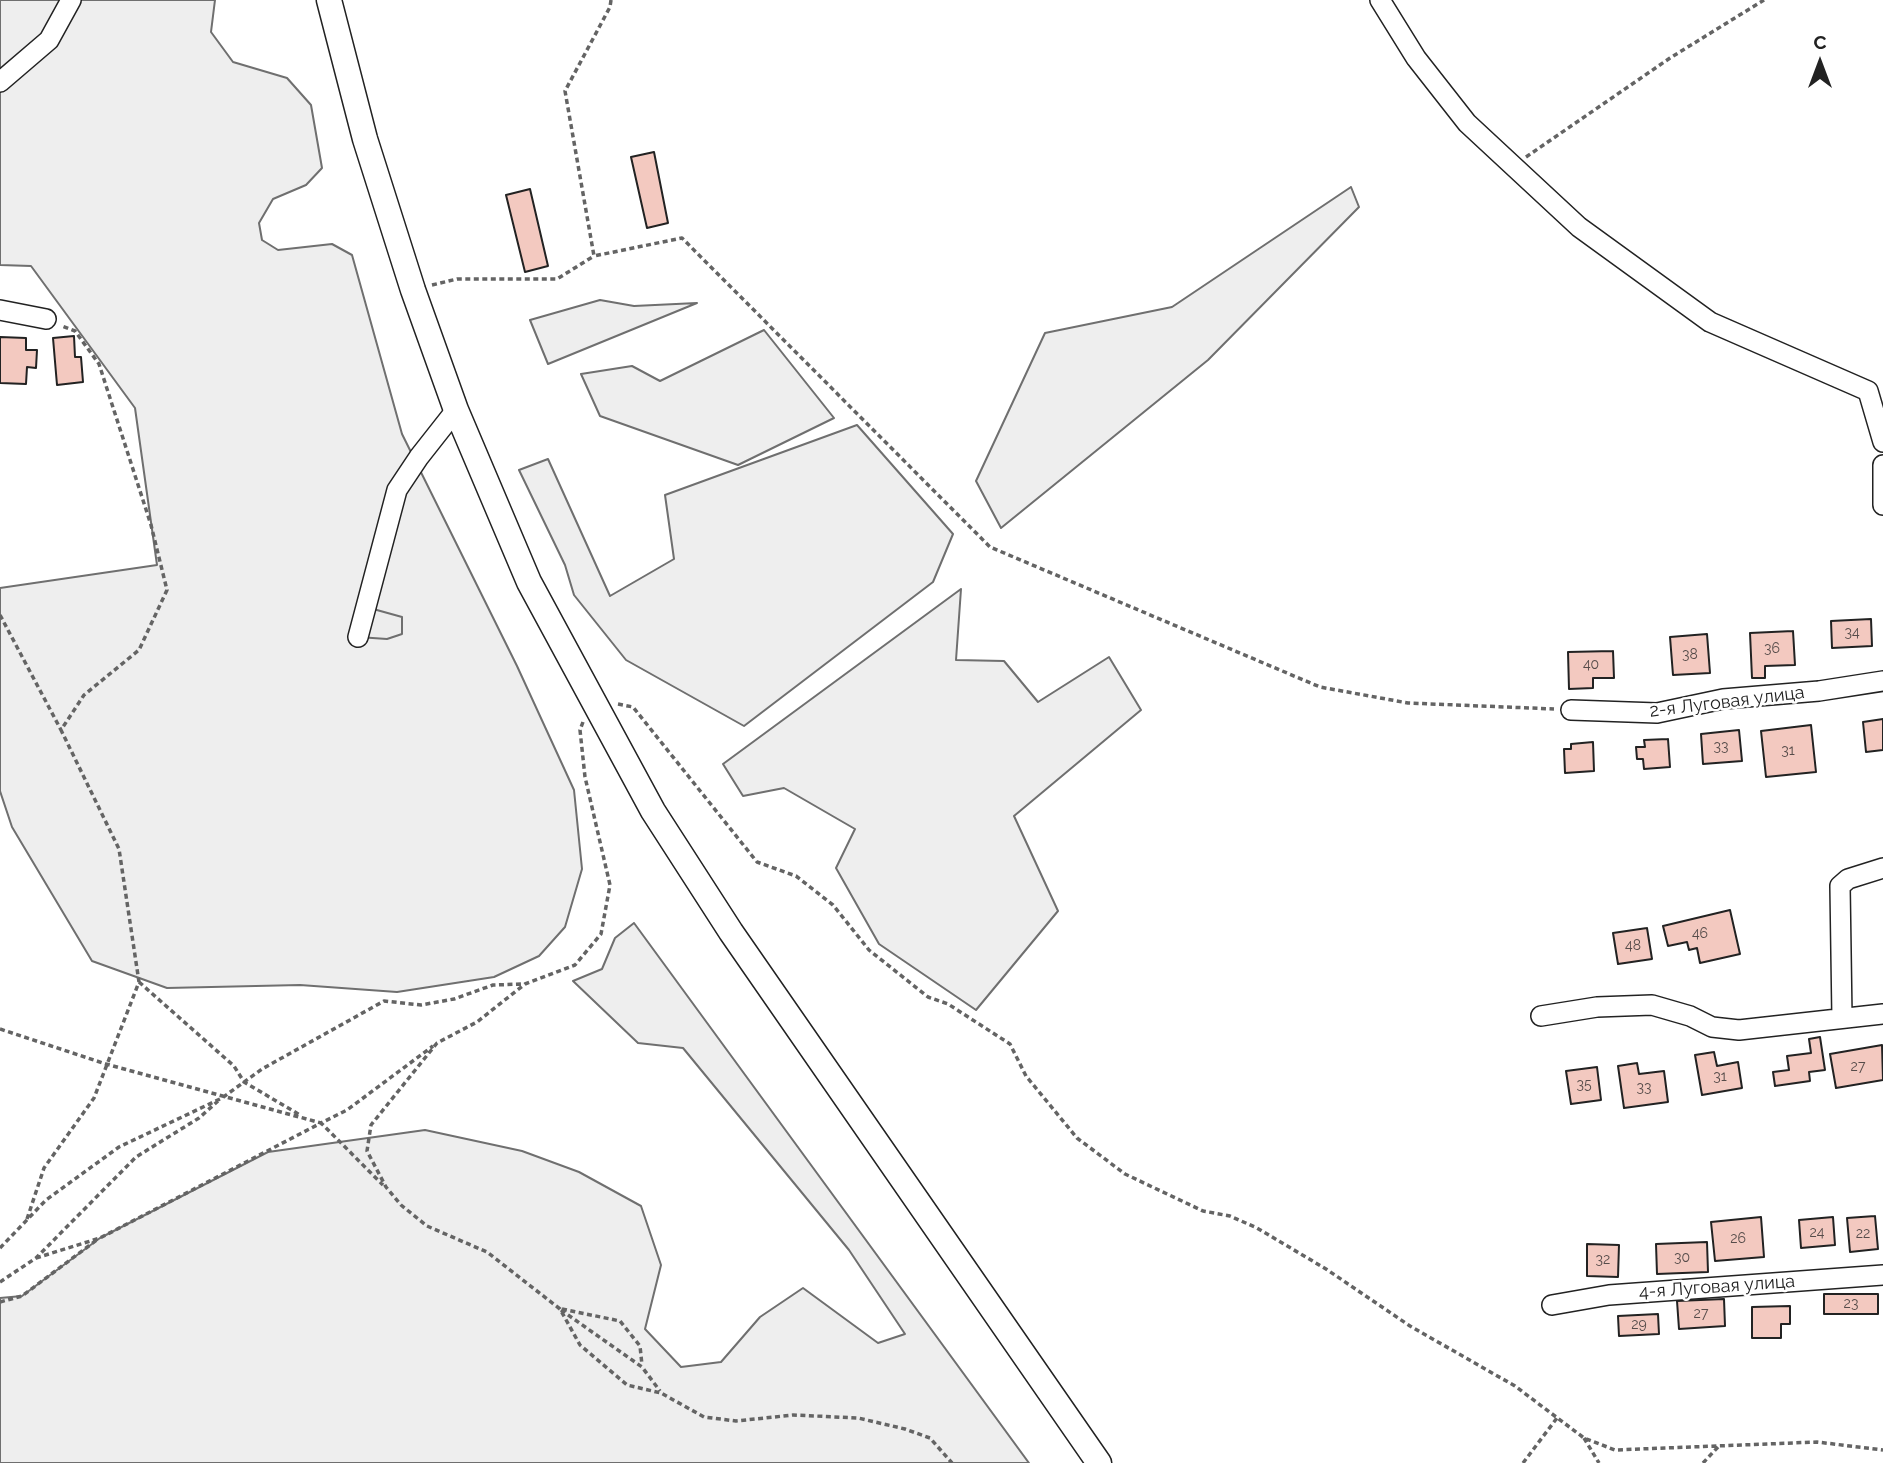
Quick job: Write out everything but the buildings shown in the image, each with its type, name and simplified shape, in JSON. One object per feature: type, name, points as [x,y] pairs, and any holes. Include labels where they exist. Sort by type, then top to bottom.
[{"type":"main road","points":[[331,5],[365,139],[413,289],[456,410],[528,582],[653,811],[731,932],[1099,1463]]},
{"type":"street","points":[[0,82],[49,40],[71,0]]},
{"type":"street","points":[[1380,0],[1416,58],[1467,123],[1579,227],[1710,321],[1868,391],[1883,442]]},
{"type":"street","points":[[0,310],[46,319]]},
{"type":"street","points":[[358,637],[397,490],[456,410]]},
{"type":"street","points":[[1883,465],[1883,505]]},
{"type":"street","name":"2-я Луговая улица","points":[[1571,710],[1657,713],[1723,699],[1819,691],[1883,681]]},
{"type":"street","points":[[1842,1018],[1840,886],[1849,879],[1883,868]]},
{"type":"street","points":[[1541,1016],[1597,1007],[1651,1005],[1690,1016],[1712,1027],[1739,1030],[1883,1014]]},
{"type":"street","name":"4-я Луговая улица","points":[[1552,1306],[1609,1295],[1883,1275]]},
{"type":"path","points":[[594,256],[565,91],[610,7],[611,0]]},
{"type":"path","points":[[1513,166],[1670,58],[1763,0]]},
{"type":"path","points":[[413,289],[457,279],[557,279],[594,256],[682,238],[990,547],[1320,687],[1408,703],[1571,710]]},
{"type":"path","points":[[46,319],[75,331],[99,364],[151,525],[167,590],[139,650],[84,695],[61,730]]},
{"type":"path","points":[[0,615],[61,730],[119,849],[139,982],[94,1098],[44,1168],[27,1219]]},
{"type":"path","points":[[0,1301],[22,1296],[100,1238],[347,1110],[437,1043],[477,1022],[525,984],[575,965],[601,934],[610,885],[585,777],[580,730],[590,698],[633,708],[757,862],[796,876],[833,905],[869,950],[928,997],[948,1004],[1010,1044],[1026,1076],[1077,1138],[1125,1174],[1203,1211],[1230,1216],[1257,1228],[1326,1269],[1410,1326],[1515,1386],[1584,1438],[1615,1450],[1816,1442],[1883,1450]]},
{"type":"path","points":[[139,982],[234,1066],[244,1082],[305,1118]]},
{"type":"path","points":[[0,1282],[36,1258],[136,1157],[199,1118],[262,1069],[384,1001],[421,1005],[454,999],[493,985],[525,984]]},
{"type":"path","points":[[0,1029],[222,1098],[321,1123],[401,1205],[427,1226],[487,1252],[559,1309],[642,1367],[661,1393]]},
{"type":"path","points":[[401,1205],[386,1187],[367,1151],[371,1125],[437,1043]]},
{"type":"path","points":[[0,1248],[46,1200],[119,1147],[222,1098]]},
{"type":"path","points":[[36,1258],[100,1238]]},
{"type":"path","points":[[559,1309],[620,1321],[640,1346],[642,1367]]},
{"type":"path","points":[[559,1309],[580,1345],[627,1385],[661,1393],[704,1417],[736,1421],[793,1415],[858,1418],[930,1438],[952,1463]]},
{"type":"path","points":[[1523,1463],[1558,1418]]},
{"type":"path","points":[[1584,1438],[1599,1463]]},
{"type":"path","points":[[1703,1463],[1718,1447]]},
{"type":"shaded area","points":[[0,0],[215,0],[211,32],[233,62],[287,78],[311,105],[322,168],[306,185],[273,199],[259,223],[262,240],[278,250],[332,244],[352,255],[402,434],[517,666],[574,790],[582,869],[565,927],[539,956],[494,977],[397,992],[300,985],[167,988],[92,961],[12,827],[0,791],[0,588],[157,565],[135,408],[31,266],[0,265]]},
{"type":"shaded area","points":[[1351,187],[1359,207],[1208,360],[1001,528],[976,481],[1045,333],[1172,307]]},
{"type":"shaded area","points":[[600,300],[634,306],[697,303],[548,364],[530,320]]},
{"type":"shaded area","points":[[764,330],[834,418],[738,465],[600,416],[581,374],[632,366],[660,381]]},
{"type":"shaded area","points":[[857,425],[953,534],[933,582],[744,726],[626,660],[574,595],[565,565],[519,470],[548,459],[610,596],[674,559],[665,495]]},
{"type":"shaded area","points":[[961,589],[956,660],[1004,661],[1038,702],[1109,657],[1141,710],[1014,816],[1058,911],[976,1010],[879,944],[836,868],[855,829],[784,788],[743,796],[723,764]]},
{"type":"shaded area","points":[[366,607],[402,617],[402,634],[387,639],[358,637]]},
{"type":"shaded area","points":[[634,923],[1029,1463],[0,1463],[0,1298],[22,1296],[100,1238],[268,1152],[425,1130],[522,1151],[579,1172],[641,1206],[661,1265],[645,1329],[681,1367],[721,1362],[760,1317],[803,1288],[878,1343],[905,1334],[849,1250],[683,1048],[638,1043],[573,981],[602,969],[615,938]]}]
